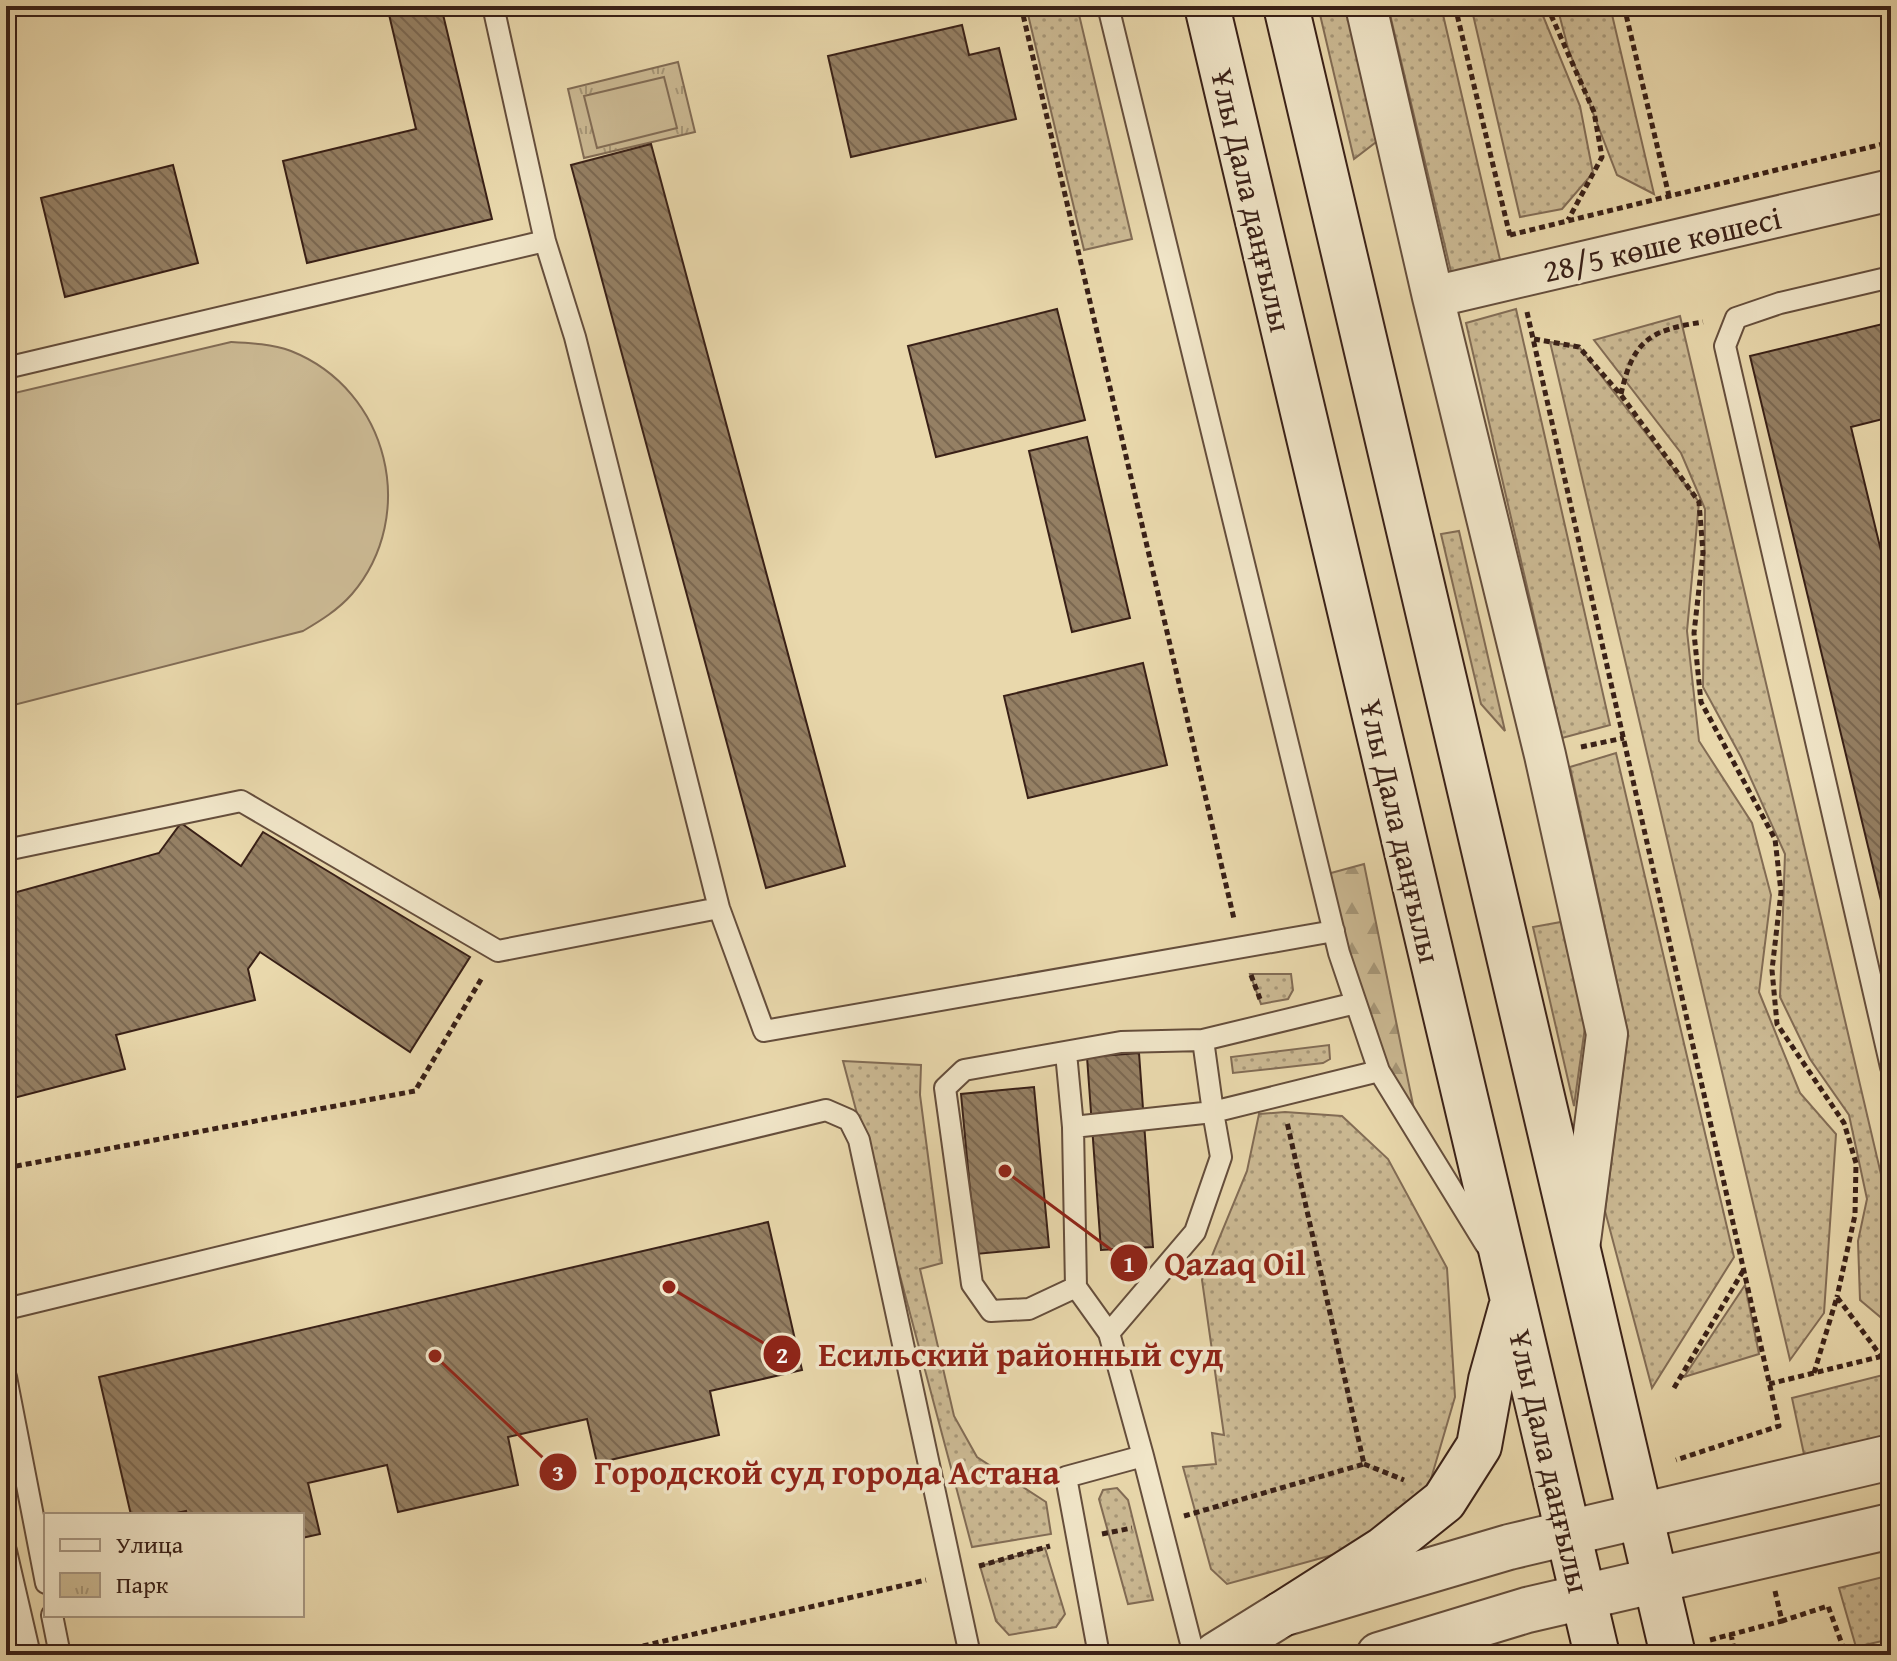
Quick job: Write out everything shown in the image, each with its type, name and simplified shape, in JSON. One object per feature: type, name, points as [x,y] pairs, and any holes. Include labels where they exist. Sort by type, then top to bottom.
[{"type":"main road","name":"Ұлы Дала даңғылы","points":[[1207,6],[1597,1655]]},
{"type":"main road","points":[[1286,6],[1655,1581],[1686,1649]]},
{"type":"main road","points":[[1217,1655],[1384,1549],[1444,1501],[1479,1446],[1510,1291]]},
{"type":"main road","points":[[1282,1614],[1567,1533],[1891,1457]]},
{"type":"main road","points":[[1379,1655],[1527,1610],[1891,1526]]},
{"type":"street","points":[[1366,6],[1433,297],[1545,755],[1607,1034],[1578,1253]]},
{"type":"street","name":"28/5 көше көшесі","points":[[1433,297],[1891,190]]},
{"type":"lane","points":[[493,6],[545,241],[575,337],[719,908],[764,1031],[1334,931]]},
{"type":"lane","points":[[1108,6],[1334,931],[1356,1003],[1379,1071],[1510,1291]]},
{"type":"lane","points":[[6,368],[545,241]]},
{"type":"lane","points":[[1891,277],[1780,303],[1736,318],[1725,346],[1891,1067]]},
{"type":"lane","points":[[6,850],[241,801],[498,951],[719,908]]},
{"type":"lane","points":[[1076,1287],[1029,1309],[991,1311],[972,1284],[945,1088],[964,1070],[1121,1042],[1203,1040],[1356,1003]]},
{"type":"lane","points":[[1109,1333],[1195,1232],[1221,1157],[1203,1040]]},
{"type":"lane","points":[[1066,1053],[1073,1127],[1076,1287],[1109,1333],[1194,1655]]},
{"type":"lane","points":[[1073,1127],[1213,1112],[1379,1071]]},
{"type":"lane","points":[[6,1309],[826,1110],[849,1120],[859,1140],[970,1655]]},
{"type":"lane","points":[[6,1377],[44,1573]]},
{"type":"lane","points":[[1099,1655],[1066,1477],[1143,1456]]},
{"type":"lane","points":[[6,1551],[30,1655]]},
{"type":"lane","points":[[52,1617],[60,1655]]},
{"type":"path","points":[[1455,6],[1513,250]]},
{"type":"path","points":[[1547,6],[1594,112],[1602,157],[1568,221]]},
{"type":"path","points":[[1624,6],[1669,196]]},
{"type":"path","points":[[1510,235],[1891,142]]},
{"type":"path","points":[[1524,298],[1779,1426],[1676,1460]]},
{"type":"path","points":[[1621,395],[1628,364],[1641,343],[1672,327],[1736,318]]},
{"type":"path","points":[[1534,339],[1579,347],[1621,395],[1699,502],[1703,553],[1694,633],[1701,702],[1775,839],[1781,892],[1772,970],[1777,1024],[1844,1123],[1856,1163],[1855,1215],[1837,1297],[1814,1373]]},
{"type":"path","points":[[1579,748],[1624,738]]},
{"type":"path","points":[[6,1168],[415,1091],[498,951]]},
{"type":"path","points":[[1674,1388],[1743,1270]]},
{"type":"path","points":[[1837,1297],[1881,1356]]},
{"type":"path","points":[[1769,1384],[1891,1354]]},
{"type":"path","points":[[1364,1464],[1415,1484]]},
{"type":"path","points":[[1772,1582],[1782,1621]]},
{"type":"path","points":[[1686,1649],[1828,1606],[1846,1655]]},
{"type":"path","points":[[1731,1634],[1735,1655]]},
{"type":"green space","points":[[1026,6],[1077,6],[1132,239],[1084,250]]},
{"type":"green space","points":[[1318,6],[1352,6],[1380,139],[1354,159]]},
{"type":"green space","points":[[1388,6],[1441,6],[1501,264],[1452,276]]},
{"type":"green space","points":[[1471,6],[1539,6],[1580,106],[1593,173],[1562,209],[1520,217]]},
{"type":"green space","points":[[1557,6],[1610,6],[1654,194],[1617,175],[1568,48]]},
{"type":"green space","points":[[678,62],[695,132],[584,158],[568,89]]},
{"type":"green space","points":[[664,77],[677,128],[597,148],[584,96]]},
{"type":"green space","points":[[1516,309],[1610,725],[1562,738],[1466,323]]},
{"type":"green space","points":[[1680,316],[1891,1217],[1891,1326],[1860,1300],[1858,1241],[1867,1199],[1849,1115],[1810,1059],[1780,997],[1785,854],[1741,757],[1703,687],[1705,509],[1681,453],[1594,340]]},
{"type":"green space","points":[[231,342],[261,344],[291,351],[325,369],[351,394],[371,424],[383,458],[388,493],[385,528],[373,562],[347,600],[303,631],[6,707],[6,395]]},
{"type":"green space","points":[[1550,342],[1579,347],[1699,502],[1687,631],[1699,741],[1752,823],[1771,895],[1759,992],[1800,1093],[1836,1134],[1824,1313],[1790,1360]]},
{"type":"green space","points":[[1459,531],[1505,731],[1481,704],[1441,534]]},
{"type":"green space","points":[[1616,753],[1734,1257],[1652,1388],[1605,1211],[1628,1033],[1570,767]]},
{"type":"green space","points":[[1364,864],[1420,1139],[1379,1071],[1320,876]]},
{"type":"green space","points":[[1561,922],[1585,1027],[1574,1106],[1533,927]]},
{"type":"green space","points":[[1250,974],[1291,974],[1293,990],[1288,999],[1261,1004]]},
{"type":"green space","points":[[1329,1045],[1330,1059],[1323,1063],[1233,1073],[1231,1057]]},
{"type":"green space","points":[[843,1061],[921,1065],[920,1095],[942,1263],[920,1269],[954,1416],[977,1457],[1046,1502],[1051,1534],[972,1547]]},
{"type":"green space","points":[[1285,1112],[1342,1116],[1388,1159],[1447,1268],[1455,1397],[1428,1489],[1347,1551],[1227,1584],[1211,1569],[1183,1467],[1216,1464],[1212,1433],[1224,1435],[1202,1280],[1247,1171],[1259,1114]]},
{"type":"green space","points":[[1745,1285],[1759,1354],[1684,1377]]},
{"type":"green space","points":[[1891,1373],[1891,1438],[1805,1459],[1792,1398]]},
{"type":"green space","points":[[1117,1488],[1128,1500],[1153,1600],[1128,1604],[1099,1499],[1103,1490]]},
{"type":"green space","points":[[1045,1548],[1065,1614],[1056,1627],[1009,1635],[996,1621],[980,1566]]},
{"type":"green space","points":[[1891,1575],[1891,1639],[1856,1647],[1839,1588]]},
{"type":"building","points":[[387,6],[441,6],[492,219],[307,263],[283,161],[416,129]]},
{"type":"building","points":[[920,6],[952,6],[921,13]]},
{"type":"building","points":[[962,25],[969,55],[999,48],[1016,119],[851,157],[828,56]]},
{"type":"building","points":[[651,144],[845,866],[766,888],[571,165]]},
{"type":"building","points":[[173,165],[198,263],[65,297],[41,198]]},
{"type":"building","points":[[1057,309],[1085,420],[936,457],[908,346]]},
{"type":"building","points":[[1891,322],[1891,417],[1851,427],[1891,592],[1891,942],[1750,356]]},
{"type":"building","points":[[1087,437],[1130,618],[1072,632],[1029,451]]},
{"type":"building","points":[[1143,663],[1167,765],[1028,798],[1004,696]]},
{"type":"building","points":[[181,823],[241,866],[263,832],[470,957],[410,1052],[260,952],[248,969],[255,1000],[116,1035],[125,1069],[6,1100],[6,895],[159,853]]},
{"type":"building","points":[[1139,1053],[1153,1247],[1101,1250],[1087,1057]]},
{"type":"building","points":[[1034,1087],[1049,1247],[976,1254],[961,1094]]},
{"type":"building","points":[[768,1222],[802,1370],[710,1391],[719,1435],[597,1463],[587,1419],[508,1437],[518,1485],[398,1512],[387,1465],[308,1483],[320,1534],[304,1538],[304,1513],[131,1513],[99,1377]]},
{"type":"place","name":"Qazaq Oil","points":[[1005,1171]]},
{"type":"place","name":"Есильский районный суд","points":[[669,1287]]},
{"type":"place","name":"Городской суд города Астана","points":[[435,1356]]}]
